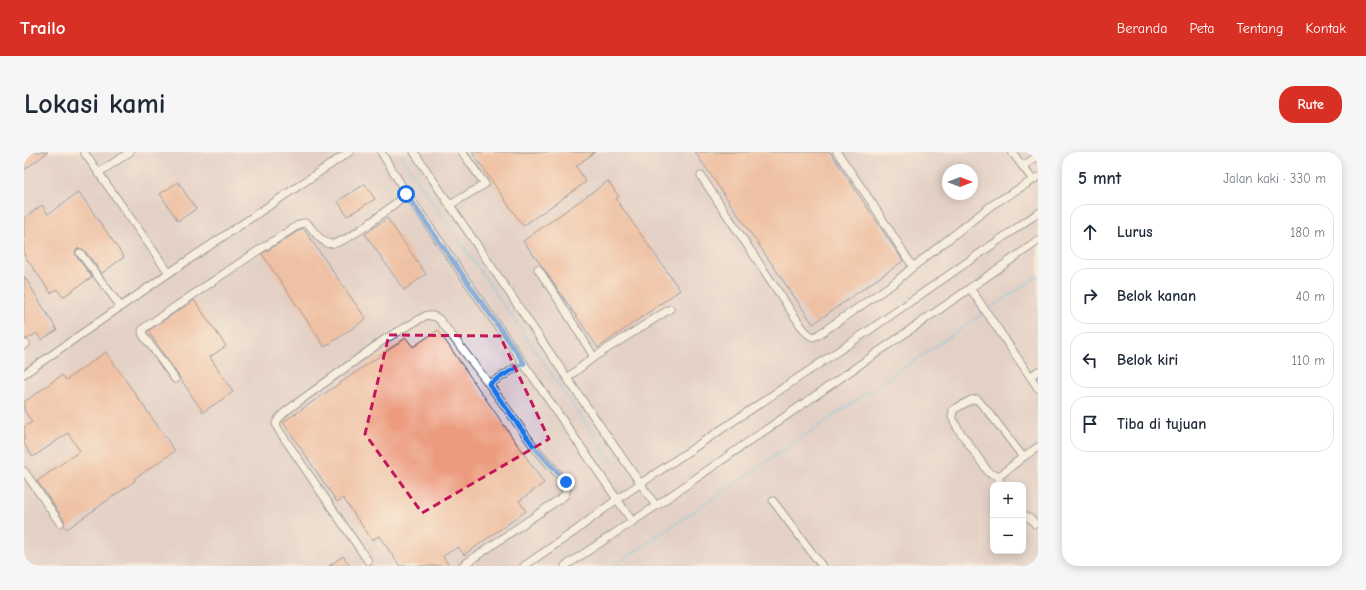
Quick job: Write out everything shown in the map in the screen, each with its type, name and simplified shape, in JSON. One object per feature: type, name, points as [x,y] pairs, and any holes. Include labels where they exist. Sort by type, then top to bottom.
[{"type":"street","points":[[84,152],[169,273]]},
{"type":"street","points":[[98,173],[130,152]]},
{"type":"street","points":[[24,374],[169,273],[349,152]]},
{"type":"street","points":[[381,152],[406,194],[524,363],[616,500],[632,521]]},
{"type":"street","points":[[414,152],[567,378],[656,506]]},
{"type":"street","points":[[450,205],[485,184],[462,152]]},
{"type":"street","points":[[837,152],[870,200],[912,267]]},
{"type":"street","points":[[701,176],[801,326],[813,337],[894,283],[912,267],[992,206],[1036,178],[1023,166],[1012,152]]},
{"type":"street","points":[[1023,166],[1038,156]]},
{"type":"street","points":[[175,379],[143,335],[142,331],[144,328],[300,224],[308,224],[319,238],[328,244],[336,244],[355,234],[406,194]]},
{"type":"street","points":[[524,566],[575,531],[616,500],[871,329],[1038,213]]},
{"type":"street","points":[[565,566],[656,506],[1038,241]]},
{"type":"street","points":[[80,253],[121,307]]},
{"type":"street","points":[[538,269],[594,357]]},
{"type":"street","points":[[970,288],[1038,388]]},
{"type":"street","points":[[567,378],[594,357],[670,309]]},
{"type":"street","points":[[368,561],[278,429],[276,423],[286,411],[385,339],[427,315],[436,317],[440,320],[489,384],[535,448],[566,482],[567,489],[564,496],[462,566]]},
{"type":"street","points":[[489,384],[524,363]]},
{"type":"street","points":[[1031,376],[1038,371]]},
{"type":"street","points":[[1000,482],[997,476],[989,473],[958,428],[952,417],[953,410],[971,400],[977,399],[1023,457]]},
{"type":"street","points":[[997,476],[1002,474],[1038,447]]},
{"type":"street","points":[[24,471],[60,523]]},
{"type":"street","points":[[773,502],[822,566]]},
{"type":"street","points":[[1026,516],[1031,519],[1035,524]]},
{"type":"highlighted area","points":[[389,335],[500,336],[549,439],[422,513],[365,434]]},
{"type":"shaded area","points":[[24,152],[1038,152],[1038,566],[24,566]]},
{"type":"building","points":[[24,152],[48,152],[24,170]]},
{"type":"building","points":[[472,152],[595,152],[576,166],[586,182],[523,226]]},
{"type":"building","points":[[695,152],[830,152],[903,261],[813,324]]},
{"type":"building","points":[[608,181],[619,197],[616,199],[680,290],[598,348],[542,266],[523,241]]},
{"type":"building","points":[[178,182],[196,209],[178,221],[160,194]]},
{"type":"building","points":[[365,184],[375,199],[347,216],[338,201]]},
{"type":"building","points":[[79,192],[124,257],[102,273],[84,250],[80,248],[77,249],[75,251],[76,256],[92,277],[63,297],[57,289],[51,293],[24,255],[24,218],[42,205],[48,214]]},
{"type":"building","points":[[387,218],[426,274],[404,290],[365,234]]},
{"type":"building","points":[[303,228],[366,319],[325,347],[262,254]]},
{"type":"building","points":[[24,276],[57,330],[41,340],[37,333],[27,339],[24,339]]},
{"type":"building","points":[[194,300],[226,346],[210,357],[233,392],[203,412],[148,331]]},
{"type":"building","points":[[438,330],[544,483],[519,501],[526,511],[464,555],[458,547],[443,556],[449,566],[400,566],[379,536],[372,540],[343,498],[337,502],[283,422],[406,338],[413,347]]},
{"type":"building","points":[[106,352],[175,451],[134,479],[135,481],[67,529],[64,525],[64,520],[37,481],[80,451],[68,433],[33,457],[24,444],[24,427],[32,422],[24,410],[24,402],[62,375],[66,380]]},
{"type":"building","points":[[343,556],[350,566],[329,566]]},
{"type":"waterway","points":[[401,156],[616,468]]},
{"type":"waterway","points":[[988,310],[1038,276]]},
{"type":"waterway","points":[[614,566],[984,313]]},
{"type":"waterway","points":[[653,532],[656,537]]},
{"type":"route","points":[[406,194],[524,363],[489,384],[535,448],[566,482]]}]
